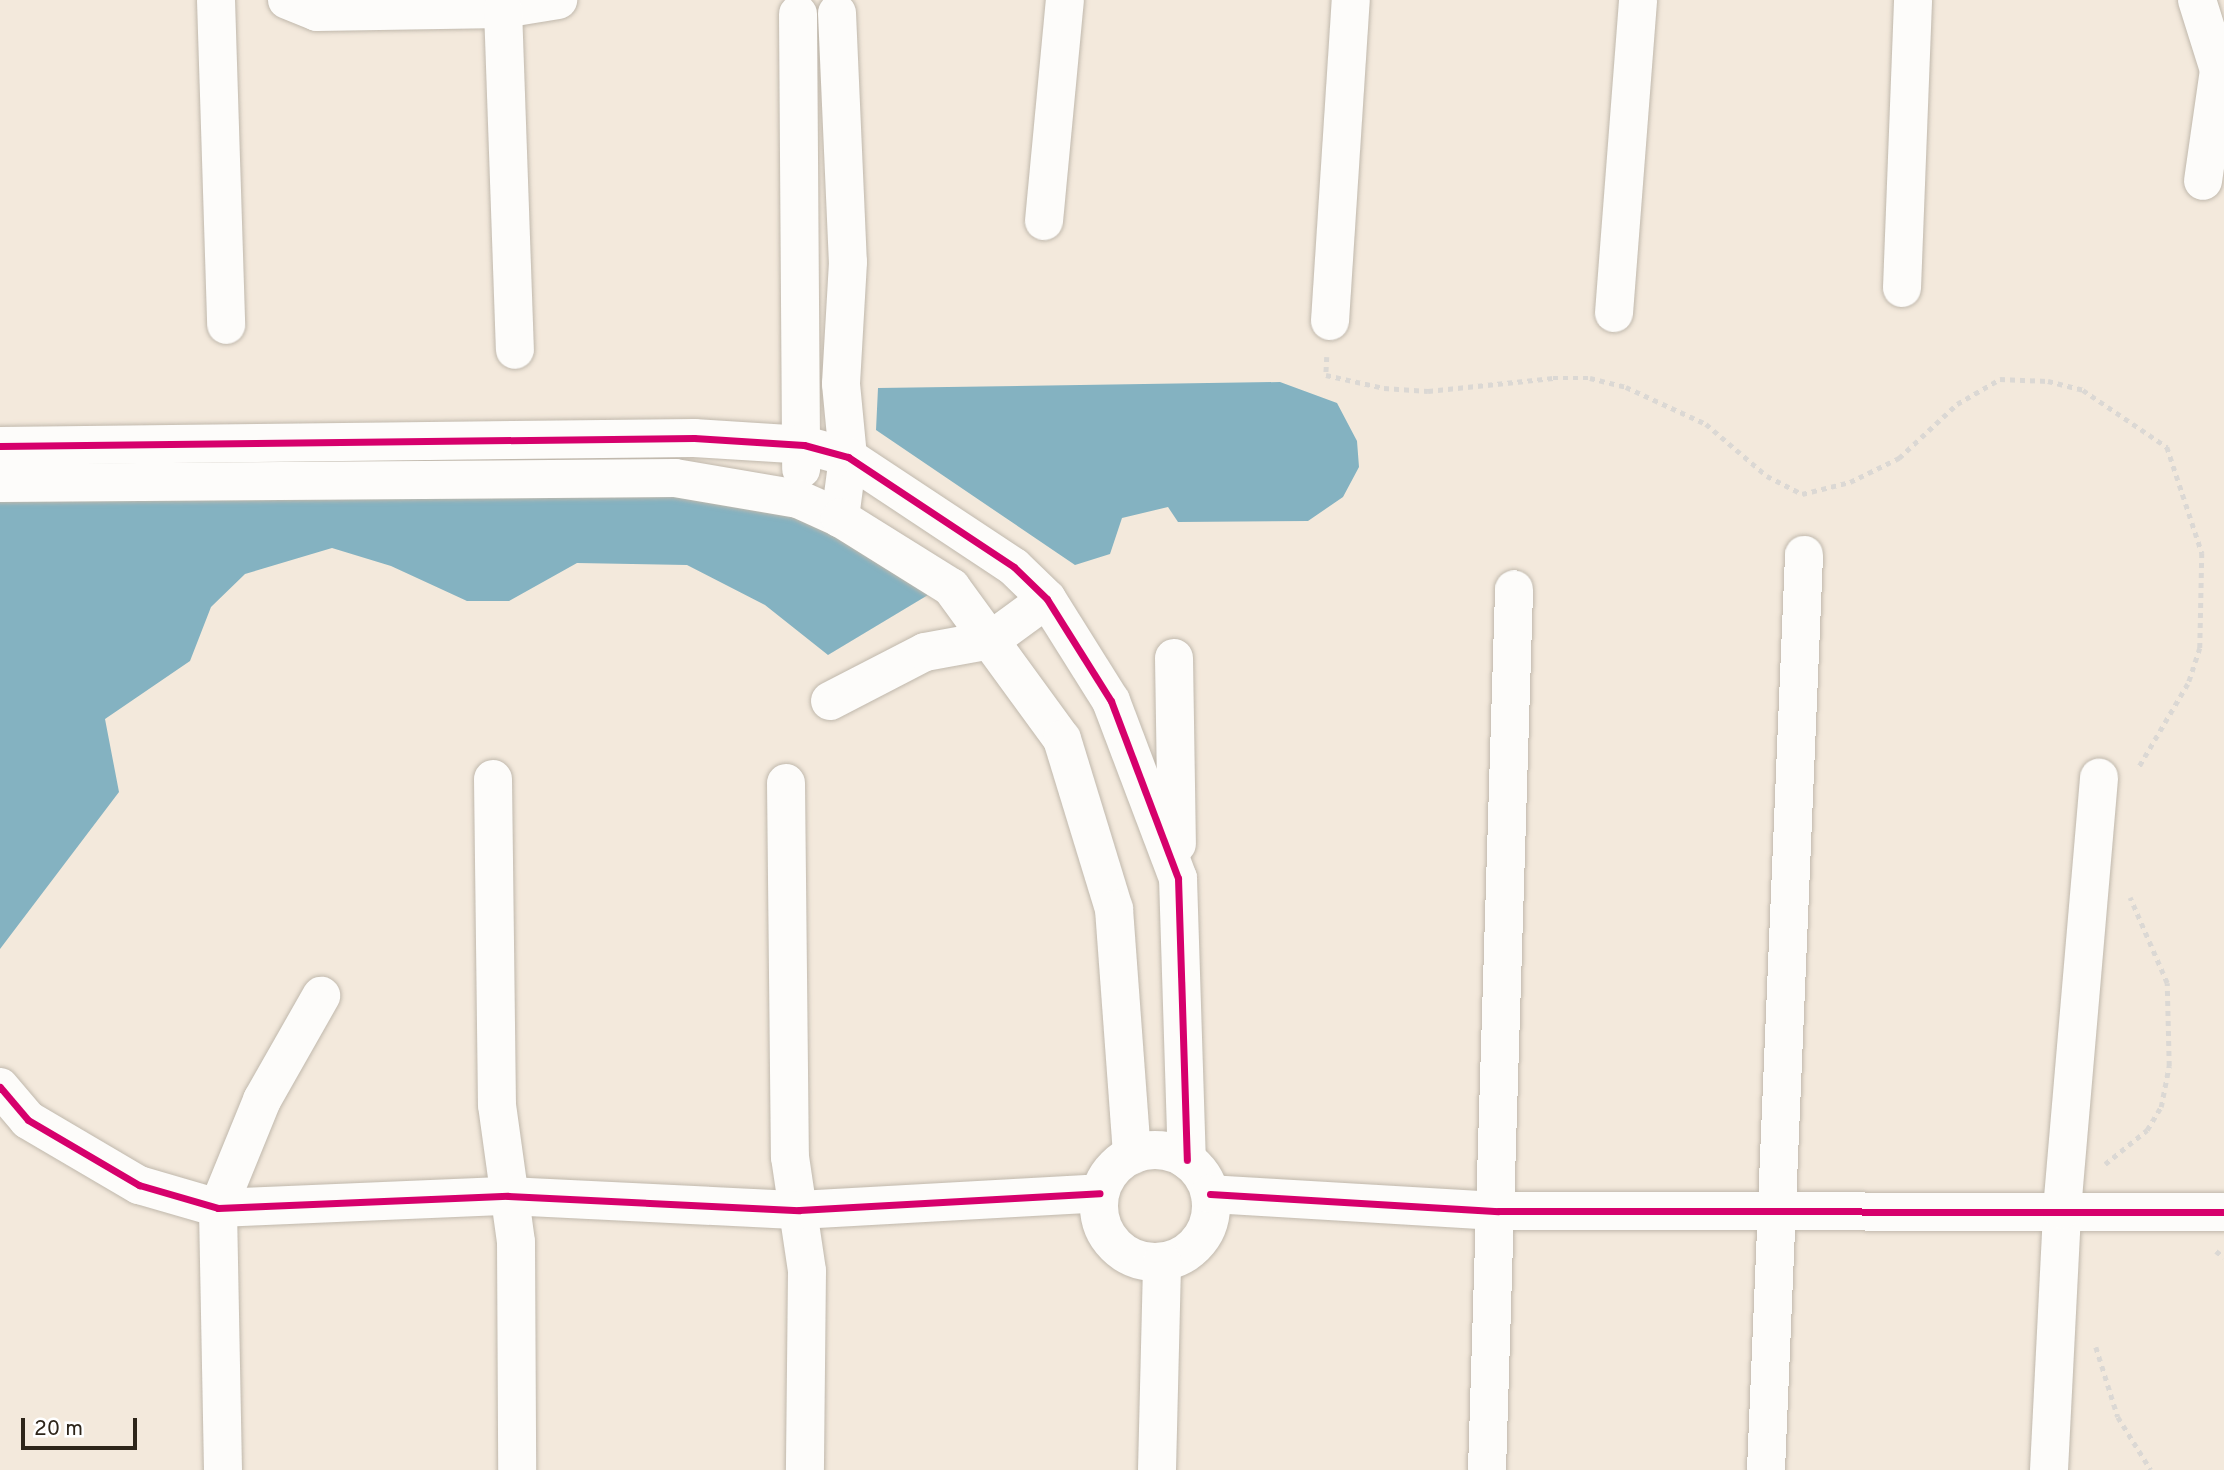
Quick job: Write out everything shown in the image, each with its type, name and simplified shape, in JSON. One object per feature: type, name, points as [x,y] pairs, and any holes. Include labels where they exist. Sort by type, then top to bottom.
[{"type":"street","points":[[216,0],[226,325]]},
{"type":"street","points":[[286,0],[317,12],[503,9],[558,0]]},
{"type":"street","points":[[1044,221],[1065,0]]},
{"type":"street","points":[[1330,321],[1352,0]]},
{"type":"street","points":[[1614,313],[1639,0]]},
{"type":"street","points":[[1902,288],[1913,0]]},
{"type":"street","points":[[2197,0],[2219,70],[2203,181]]},
{"type":"street","points":[[798,499],[804,445],[793,7],[842,6],[848,262],[841,384],[848,457],[839,518]]},
{"type":"street","points":[[503,9],[514,350]]},
{"type":"street","points":[[0,446],[694,438],[804,445],[848,457],[1014,567],[1047,599],[1111,701],[1178,878]]},
{"type":"street","points":[[174,444],[182,483]]},
{"type":"street","points":[[0,483],[675,478],[798,499],[839,518],[951,587],[1062,739],[1114,909],[1132,1155]]},
{"type":"street","points":[[1766,1470],[1779,1210],[1804,555]]},
{"type":"street","points":[[1487,1470],[1498,1211],[1514,589]]},
{"type":"street","points":[[830,701],[925,652],[991,640],[1047,599]]},
{"type":"street","points":[[1174,658],[1187,1160],[1210,1194],[1211,1213],[1195,1246],[1162,1262],[1144,1262],[1113,1244],[1103,1228],[1100,1193],[1107,1177],[1132,1155],[1151,1150],[1187,1160]]},
{"type":"street","points":[[1062,739],[1111,701]]},
{"type":"street","points":[[2049,1470],[2062,1210],[2117,778]]},
{"type":"street","points":[[493,779],[497,1105],[516,1242],[517,1470]]},
{"type":"street","points":[[786,783],[790,1157],[807,1271],[805,1470]]},
{"type":"street","points":[[223,1470],[218,1208],[262,1100],[321,996]]},
{"type":"street","points":[[0,1087],[29,1120],[139,1185],[218,1208],[508,1196],[799,1210],[1100,1193]]},
{"type":"street","points":[[1210,1194],[1498,1211],[2224,1212]]},
{"type":"street","points":[[1157,1470],[1162,1262]]},
{"type":"path","points":[[1330,321],[1326,375],[1428,391],[1553,378],[1590,378],[1626,387],[1706,424],[1767,476],[1802,494],[1850,482],[1899,458],[1957,404],[2000,379],[2048,380],[2083,390],[2167,447],[2202,553],[2200,648],[2188,684],[2117,778]]},
{"type":"path","points":[[2099,1169],[2147,1130],[2161,1107],[2169,1066],[2167,983],[2129,892]]},
{"type":"path","points":[[2094,1337],[2119,1416],[2151,1470]]},
{"type":"water","points":[[1280,382],[1337,403],[1357,441],[1359,467],[1343,497],[1308,521],[1178,522],[1168,507],[1122,518],[1110,554],[1075,565],[876,430],[878,388]]},
{"type":"water","points":[[0,485],[692,485],[874,543],[928,595],[828,655],[765,605],[687,565],[577,563],[509,601],[467,601],[391,566],[332,548],[245,574],[211,607],[190,661],[105,719],[119,792],[0,949]]},
{"type":"cycle path","points":[[0,446],[694,438],[804,445],[848,457],[1014,567],[1047,599],[1111,701],[1178,878],[1187,1160]]},
{"type":"cycle path","points":[[0,1087],[28,1120],[139,1185],[218,1208],[508,1196],[799,1210],[1100,1193]]},
{"type":"cycle path","points":[[1210,1194],[1498,1211],[2224,1212]]}]
